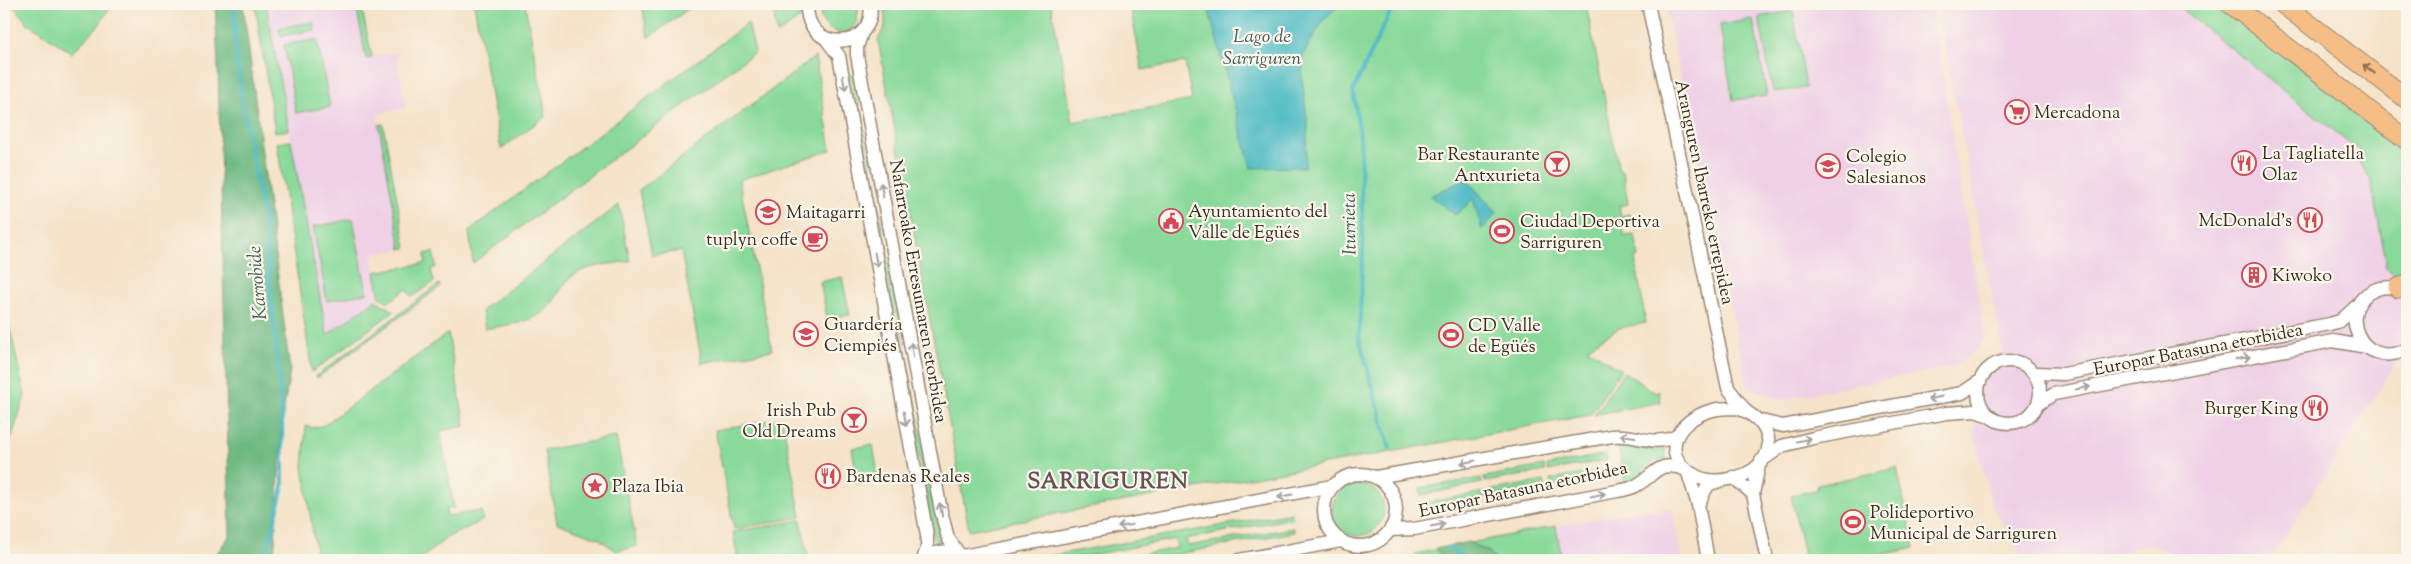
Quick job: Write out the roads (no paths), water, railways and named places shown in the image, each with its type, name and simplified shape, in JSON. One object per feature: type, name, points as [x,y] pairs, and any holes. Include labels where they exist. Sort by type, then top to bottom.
[{"type":"highway","points":[[2241,4],[2407,128]]},
{"type":"highway","points":[[2241,4],[2407,140]]},
{"type":"highway","points":[[2284,4],[2407,99]]},
{"type":"street","name":"Nafarroako Erresumaren etorbidea","points":[[807,4],[809,23],[815,31],[826,39],[839,56],[927,539],[927,548],[923,560]]},
{"type":"street","name":"Nafarroako Erresumaren etorbidea","points":[[870,4],[869,20],[862,32],[857,47],[857,55],[941,510],[948,538],[964,557]]},
{"type":"street","name":"Aranguren Ibarreko errepidea","points":[[1648,4],[1728,388]]},
{"type":"street","points":[[826,39],[834,41],[848,40],[862,32]]},
{"type":"street","name":"Europar Batasuna etorbidea","points":[[2035,373],[2064,374],[2324,326],[2340,321],[2372,291],[2381,288],[2404,289]]},
{"type":"street","points":[[2359,304],[2355,313],[2356,332],[2367,347]]},
{"type":"street","name":"Europar Batasuna etorbidea","points":[[2038,404],[2054,394],[2333,342],[2367,347],[2377,353],[2388,355],[2407,349]]},
{"type":"street","points":[[1698,504],[1708,485],[1728,479],[1760,463],[1782,446],[1813,438],[1975,410],[2001,422],[2020,421],[2033,413],[2038,404],[2040,383],[2035,373],[2022,362],[2004,360],[1989,367],[1980,381],[1962,393],[1783,426],[1760,421],[1745,410],[1728,388],[1714,409]]},
{"type":"street","points":[[1980,381],[1979,400],[1990,416]]},
{"type":"street","points":[[1745,410],[1736,408],[1714,409],[1687,422],[1675,437],[1676,459],[1687,470],[1700,478],[1728,479],[1753,494]]},
{"type":"street","points":[[1760,421],[1768,441],[1760,463],[1753,494],[1767,560]]},
{"type":"street","name":"Europar Batasuna etorbidea","points":[[1376,477],[1612,436],[1630,435],[1655,442],[1675,437]]},
{"type":"street","name":"Europar Batasuna etorbidea","points":[[1390,530],[1414,530],[1629,489],[1660,468],[1687,470]]},
{"type":"street","points":[[1687,470],[1698,504],[1708,560]]},
{"type":"street","points":[[1353,474],[1365,474],[1376,477],[1386,485],[1394,501],[1395,519],[1390,530],[1383,538],[1364,546],[1352,546],[1341,541],[1330,530],[1324,516],[1325,500],[1332,486],[1342,478],[1353,474]]},
{"type":"street","points":[[964,557],[1332,486]]},
{"type":"street","points":[[1239,560],[1341,541]]},
{"type":"street","name":"Nafarroako Erresumaren etorbidea","points":[[923,560],[939,552],[964,557]]},
{"type":"water","name":"Lago de Sarriguren","points":[[1207,4],[1340,4],[1323,21],[1303,55],[1302,79],[1308,126],[1305,167],[1251,168]]},
{"type":"water","points":[[1466,179],[1497,213],[1482,230],[1473,199],[1456,215],[1430,196]]},
{"type":"waterway","name":"Karrobide","points":[[235,4],[235,45],[241,94],[265,227],[282,412],[283,486],[266,560]]},
{"type":"waterway","name":"Iturrieta","points":[[1390,449],[1359,338],[1363,250],[1360,135],[1353,91],[1394,4]]},
{"type":"waterway","name":"Iturrieta","points":[[1448,547],[1468,560]]},
{"type":"place","name":"Mercadona","points":[[2017,112]]},
{"type":"place","name":"La Tagliatella Olaz","points":[[2244,163]]},
{"type":"place","name":"Bar Restaurante Antxurieta","points":[[1557,164]]},
{"type":"place","name":"Colegio Salesianos","points":[[1828,166]]},
{"type":"place","name":"Maitagarri","points":[[768,212]]},
{"type":"place","name":"McDonald's","points":[[2310,220]]},
{"type":"place","name":"Ayuntamiento del Valle de Egüés","points":[[1171,221]]},
{"type":"place","name":"Ciudad Deportiva Sarriguren","points":[[1502,231]]},
{"type":"place","name":"tuplyn coffe","points":[[815,239]]},
{"type":"place","name":"Kiwoko","points":[[2254,275]]},
{"type":"place","name":"Guardería Ciempiés","points":[[806,334]]},
{"type":"place","name":"CD Valle de Egüés","points":[[1451,335]]},
{"type":"place","name":"Burger King","points":[[2315,408]]},
{"type":"place","name":"Irish Pub Old Dreams","points":[[854,420]]},
{"type":"place","name":"Bardenas Reales","points":[[828,476]]},
{"type":"place","name":"Plaza Ibia","points":[[595,486]]},
{"type":"place","name":"Polideportivo Municipal de Sarriguren","points":[[1853,522]]},
{"type":"district","name":"SARRIGUREN","points":[[1108,480]]}]
